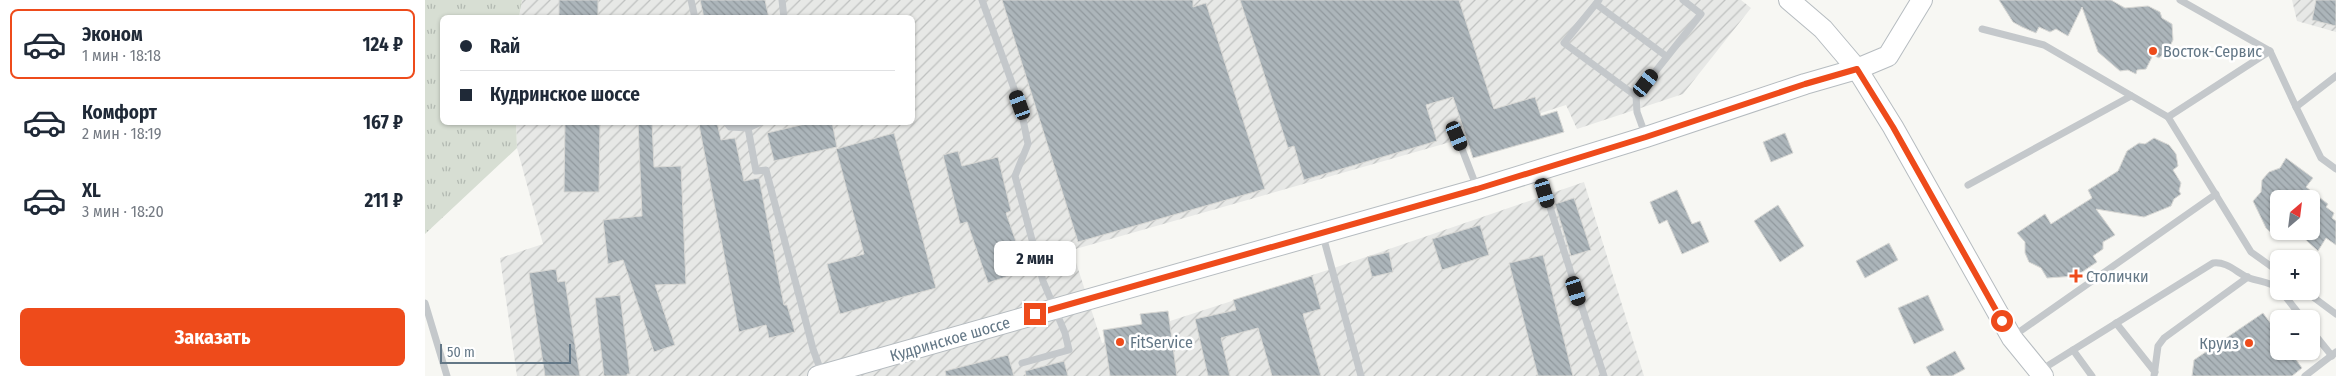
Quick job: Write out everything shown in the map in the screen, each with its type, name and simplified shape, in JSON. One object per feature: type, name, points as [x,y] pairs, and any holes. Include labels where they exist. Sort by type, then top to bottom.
[{"type":"street","points":[[1789,0],[1823,29],[1857,69],[1893,127],[2012,338],[2041,374]]},
{"type":"street","name":"Кудринское шоссе","points":[[820,375],[1477,189],[1857,69],[1888,56],[1922,0]]},
{"type":"lane","points":[[691,0],[694,15]]},
{"type":"lane","points":[[781,0],[784,15]]},
{"type":"lane","points":[[982,0],[1020,105],[1027,144],[1015,176],[1036,258],[1053,309],[1065,333],[1069,350],[1022,363]]},
{"type":"lane","points":[[1646,137],[1637,112],[1636,96],[1701,14],[1683,0]]},
{"type":"lane","points":[[2180,0],[2269,51],[2321,158],[2336,169]]},
{"type":"lane","points":[[1636,96],[1564,43],[1597,2],[1666,56]]},
{"type":"lane","points":[[1982,29],[2044,45],[2168,117],[2251,252],[2270,266]]},
{"type":"lane","points":[[2168,117],[2269,51]]},
{"type":"lane","points":[[2296,107],[2336,76]]},
{"type":"lane","points":[[1968,185],[2131,96]]},
{"type":"lane","points":[[728,125],[730,128],[748,128],[754,125]]},
{"type":"lane","points":[[748,128],[756,171],[766,170],[820,375]]},
{"type":"lane","points":[[1457,136],[1477,189]]},
{"type":"lane","points":[[1538,170],[1604,376]]},
{"type":"lane","points":[[2012,338],[2216,194]]},
{"type":"lane","points":[[1322,233],[1361,376]]},
{"type":"lane","points":[[2041,374],[2073,350],[2213,263],[2225,264],[2249,277],[2270,283]]},
{"type":"lane","points":[[2154,374],[2158,346],[2164,338],[2249,277]]},
{"type":"lane","points":[[2288,300],[2296,310]]},
{"type":"lane","points":[[2317,300],[2336,314]]},
{"type":"lane","points":[[425,303],[447,376]]},
{"type":"lane","points":[[2116,323],[2154,374]]},
{"type":"lane","points":[[2305,376],[2334,354],[2320,339]]},
{"type":"lane","points":[[2073,350],[2091,376]]},
{"type":"shaded area","points":[[522,0],[1741,0],[1751,8],[1683,94],[1577,129],[1566,105],[1454,141],[1072,250],[1102,343],[1331,269],[1584,182],[1644,376],[517,376],[500,258],[543,244],[517,148],[516,125],[915,125],[915,15],[519,15]]},
{"type":"shaded area","points":[[2292,0],[2336,0],[2336,32],[2297,21]]},
{"type":"green space","points":[[425,0],[522,0],[519,15],[440,15],[440,125],[516,125],[517,148],[425,234]]},
{"type":"building","points":[[559,0],[598,0],[598,15],[559,15]]},
{"type":"building","points":[[700,0],[765,0],[768,15],[703,15]]},
{"type":"building","points":[[1002,0],[1193,0],[1193,7],[1206,3],[1265,189],[1078,242]]},
{"type":"building","points":[[1240,0],[1459,0],[1494,109],[1535,97],[1541,116],[1557,111],[1564,132],[1473,158],[1453,97],[1426,105],[1437,141],[1304,180],[1294,146],[1288,148]]},
{"type":"building","points":[[1999,0],[2111,0],[2125,8],[2148,6],[2160,12],[2162,18],[2172,24],[2173,40],[2168,50],[2159,58],[2153,55],[2146,69],[2137,70],[2136,74],[2128,70],[2120,71],[2098,52],[2082,7],[2068,36],[2056,29],[2050,32],[2039,27],[2036,33],[2022,27],[2013,22]]},
{"type":"building","points":[[2316,0],[2336,0],[2336,26],[2312,20]]},
{"type":"building","points":[[565,125],[600,125],[599,192],[564,192]]},
{"type":"building","points":[[638,125],[652,125],[654,167],[681,166],[686,284],[655,285],[675,345],[654,352],[623,260],[608,264],[603,220],[642,216]]},
{"type":"building","points":[[699,125],[718,125],[721,140],[735,138],[744,181],[759,178],[784,305],[787,305],[795,332],[769,338],[766,325],[739,332]]},
{"type":"building","points":[[800,125],[833,125],[837,147],[774,161],[767,133]]},
{"type":"building","points":[[894,133],[936,288],[840,314],[827,264],[864,254],[836,149]]},
{"type":"building","points":[[1785,133],[1793,153],[1771,162],[1763,142]]},
{"type":"building","points":[[2154,138],[2169,145],[2176,154],[2178,166],[2173,170],[2181,183],[2179,191],[2181,194],[2174,199],[2171,206],[2144,217],[2096,209],[2115,235],[2103,242],[2103,249],[2093,256],[2097,262],[2076,276],[2047,278],[2041,268],[2029,262],[2025,253],[2025,242],[2017,233],[2045,214],[2051,224],[2092,198],[2088,190],[2118,171],[2127,151],[2139,143],[2145,144]]},
{"type":"building","points":[[958,151],[962,166],[998,157],[1011,211],[1006,213],[1026,270],[988,283],[967,222],[960,224],[943,155]]},
{"type":"building","points":[[2286,158],[2313,178],[2306,187],[2310,190],[2270,190],[2270,232],[2266,228],[2253,201],[2261,192],[2262,180],[2269,172],[2280,168]]},
{"type":"building","points":[[1677,190],[1692,224],[1700,221],[1709,242],[1682,254],[1667,220],[1659,224],[1650,202]]},
{"type":"building","points":[[1574,198],[1591,250],[1571,256],[1555,204]]},
{"type":"building","points":[[2320,198],[2328,204],[2326,207],[2334,213],[2332,218],[2336,221],[2336,245],[2326,238],[2317,250],[2306,240],[2320,240]]},
{"type":"building","points":[[1778,205],[1804,246],[1780,262],[1754,221]]},
{"type":"building","points":[[1480,225],[1489,255],[1442,270],[1432,239]]},
{"type":"building","points":[[1889,243],[1898,260],[1865,278],[1856,261]]},
{"type":"building","points":[[1389,252],[1393,272],[1372,277],[1367,257]]},
{"type":"building","points":[[1543,255],[1573,376],[1538,376],[1509,263]]},
{"type":"building","points":[[556,269],[558,282],[565,281],[580,376],[545,376],[529,273]]},
{"type":"building","points":[[1312,276],[1321,309],[1303,314],[1321,376],[1272,376],[1258,328],[1221,338],[1230,376],[1208,376],[1195,319],[1236,310],[1233,300]]},
{"type":"building","points":[[620,295],[630,374],[627,374],[627,376],[604,376],[595,298]]},
{"type":"building","points":[[1928,295],[1944,330],[1914,344],[1898,308]]},
{"type":"building","points":[[1168,311],[1177,376],[1110,376],[1103,330],[1142,324],[1140,314]]},
{"type":"building","name":"Круиз","points":[[2263,313],[2270,323],[2270,360],[2296,360],[2302,368],[2292,376],[2192,376],[2194,360]]},
{"type":"building","points":[[1955,351],[1965,369],[1952,376],[1931,376],[1926,367]]},
{"type":"building","points":[[1008,355],[1014,376],[946,376],[945,371]]},
{"type":"building","points":[[1064,361],[1068,376],[1026,376],[1025,371]]},
{"type":"place","name":"Восток-Сервис","points":[[2153,51]]},
{"type":"place","name":"Столички","points":[[2076,276]]},
{"type":"place","name":"FitService","points":[[1120,342]]},
{"type":"place","name":"Круиз","points":[[2249,343]]},
{"type":"route","points":[[1035,314],[1477,189],[1857,69],[1893,127],[2002,321]]}]
